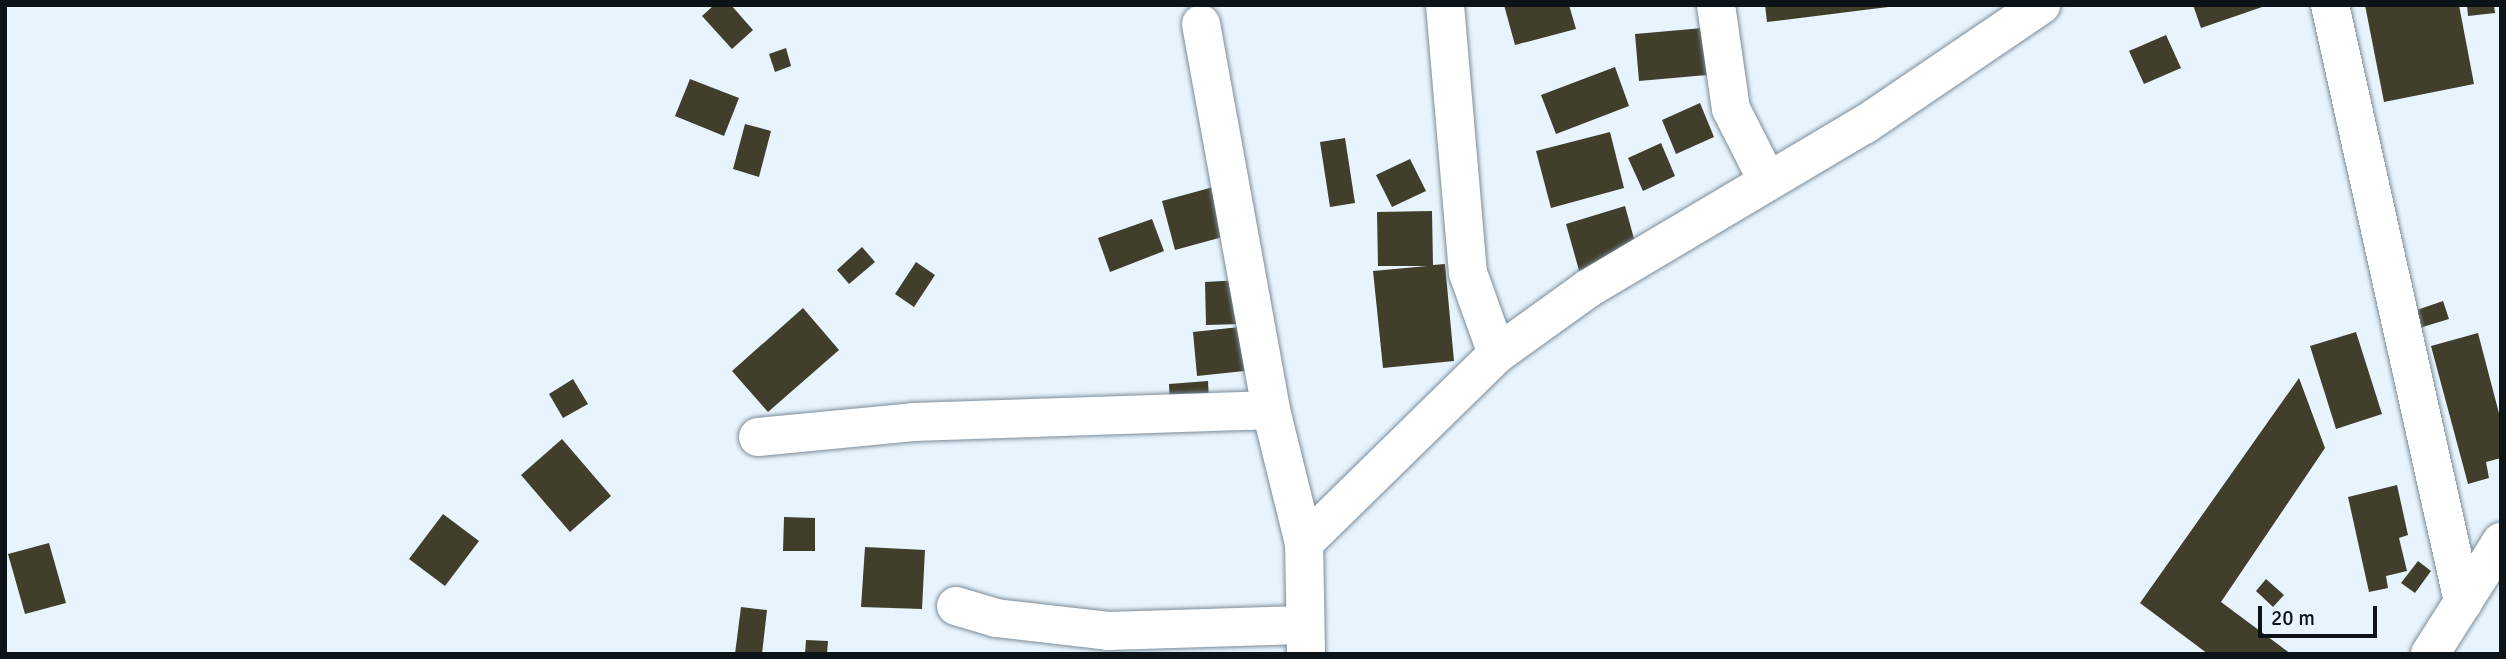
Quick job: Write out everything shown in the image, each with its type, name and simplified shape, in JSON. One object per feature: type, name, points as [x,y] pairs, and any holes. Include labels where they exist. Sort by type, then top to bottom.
[{"type":"street","points":[[1445,5],[1468,273],[1497,354]]},
{"type":"street","points":[[1716,5],[1731,109],[1767,180]]},
{"type":"street","points":[[1304,543],[1497,354],[1589,288],[1767,180],[1864,125],[2042,5]]},
{"type":"street","points":[[2330,5],[2463,602]]},
{"type":"street","points":[[956,606],[996,618],[1108,631],[1304,639],[1304,543],[1271,410],[1201,24]]},
{"type":"street","points":[[758,437],[913,422],[1271,410]]},
{"type":"street","points":[[2430,654],[2501,542]]},
{"type":"building","points":[[714,5],[731,5],[753,30],[732,49],[702,16]]},
{"type":"building","points":[[1504,5],[1569,5],[1576,29],[1515,45]]},
{"type":"building","points":[[1765,5],[1888,5],[1888,7],[1767,22]]},
{"type":"building","points":[[2193,5],[2265,5],[2265,6],[2201,28]]},
{"type":"building","points":[[2365,5],[2459,5],[2474,84],[2384,102]]},
{"type":"building","points":[[2467,5],[2494,5],[2495,13],[2468,16]]},
{"type":"building","points":[[1703,28],[1707,75],[1639,81],[1635,34]]},
{"type":"building","points":[[2166,35],[2181,68],[2144,84],[2129,51]]},
{"type":"building","points":[[786,48],[791,66],[775,72],[769,54]]},
{"type":"building","points":[[1615,67],[1629,106],[1556,134],[1541,95]]},
{"type":"building","points":[[690,79],[739,98],[724,136],[675,116]]},
{"type":"building","points":[[1700,103],[1714,137],[1676,154],[1662,120]]},
{"type":"building","points":[[745,124],[771,131],[759,177],[733,169]]},
{"type":"building","points":[[1610,132],[1624,188],[1551,208],[1536,151]]},
{"type":"building","points":[[1345,138],[1355,203],[1330,207],[1320,142]]},
{"type":"building","points":[[1661,143],[1675,176],[1643,191],[1628,158]]},
{"type":"building","points":[[1410,159],[1426,191],[1392,207],[1376,175]]},
{"type":"building","points":[[1217,186],[1230,235],[1175,250],[1162,201]]},
{"type":"building","points":[[1625,206],[1639,257],[1580,274],[1566,224]]},
{"type":"building","points":[[1432,211],[1433,265],[1445,264],[1454,361],[1383,368],[1373,271],[1427,266],[1378,266],[1377,212]]},
{"type":"building","points":[[1152,219],[1164,251],[1110,272],[1098,238]]},
{"type":"building","points":[[862,247],[875,262],[849,284],[837,270]]},
{"type":"building","points":[[916,262],[935,275],[914,307],[895,294]]},
{"type":"building","points":[[1241,280],[1242,324],[1206,325],[1205,282]]},
{"type":"building","points":[[2443,301],[2449,319],[2416,329],[2411,312]]},
{"type":"building","points":[[803,308],[839,350],[768,412],[732,371]]},
{"type":"building","points":[[1249,326],[1254,370],[1197,376],[1193,332]]},
{"type":"building","points":[[2356,332],[2382,414],[2336,429],[2310,346]]},
{"type":"building","points":[[2478,333],[2501,421],[2501,458],[2486,462],[2489,478],[2468,484],[2431,346]]},
{"type":"building","points":[[2299,378],[2325,448],[2221,602],[2291,654],[2208,654],[2140,603]]},
{"type":"building","points":[[573,379],[588,404],[563,418],[549,394]]},
{"type":"building","points":[[1208,381],[1209,402],[1170,405],[1169,384]]},
{"type":"building","points":[[562,439],[611,496],[570,532],[521,475]]},
{"type":"building","points":[[2397,485],[2408,535],[2399,538],[2407,571],[2386,576],[2388,588],[2369,592],[2348,497]]},
{"type":"building","points":[[443,514],[479,541],[445,586],[409,559]]},
{"type":"building","points":[[784,517],[815,518],[815,551],[783,551]]},
{"type":"building","points":[[49,543],[66,603],[25,614],[8,554]]},
{"type":"building","points":[[865,547],[925,550],[922,609],[861,607]]},
{"type":"building","points":[[2418,561],[2431,571],[2415,593],[2401,583]]},
{"type":"building","points":[[2266,579],[2284,595],[2273,607],[2256,591]]},
{"type":"building","points":[[741,607],[767,610],[762,654],[735,654]]},
{"type":"building","points":[[806,640],[828,641],[827,654],[805,654]]}]
